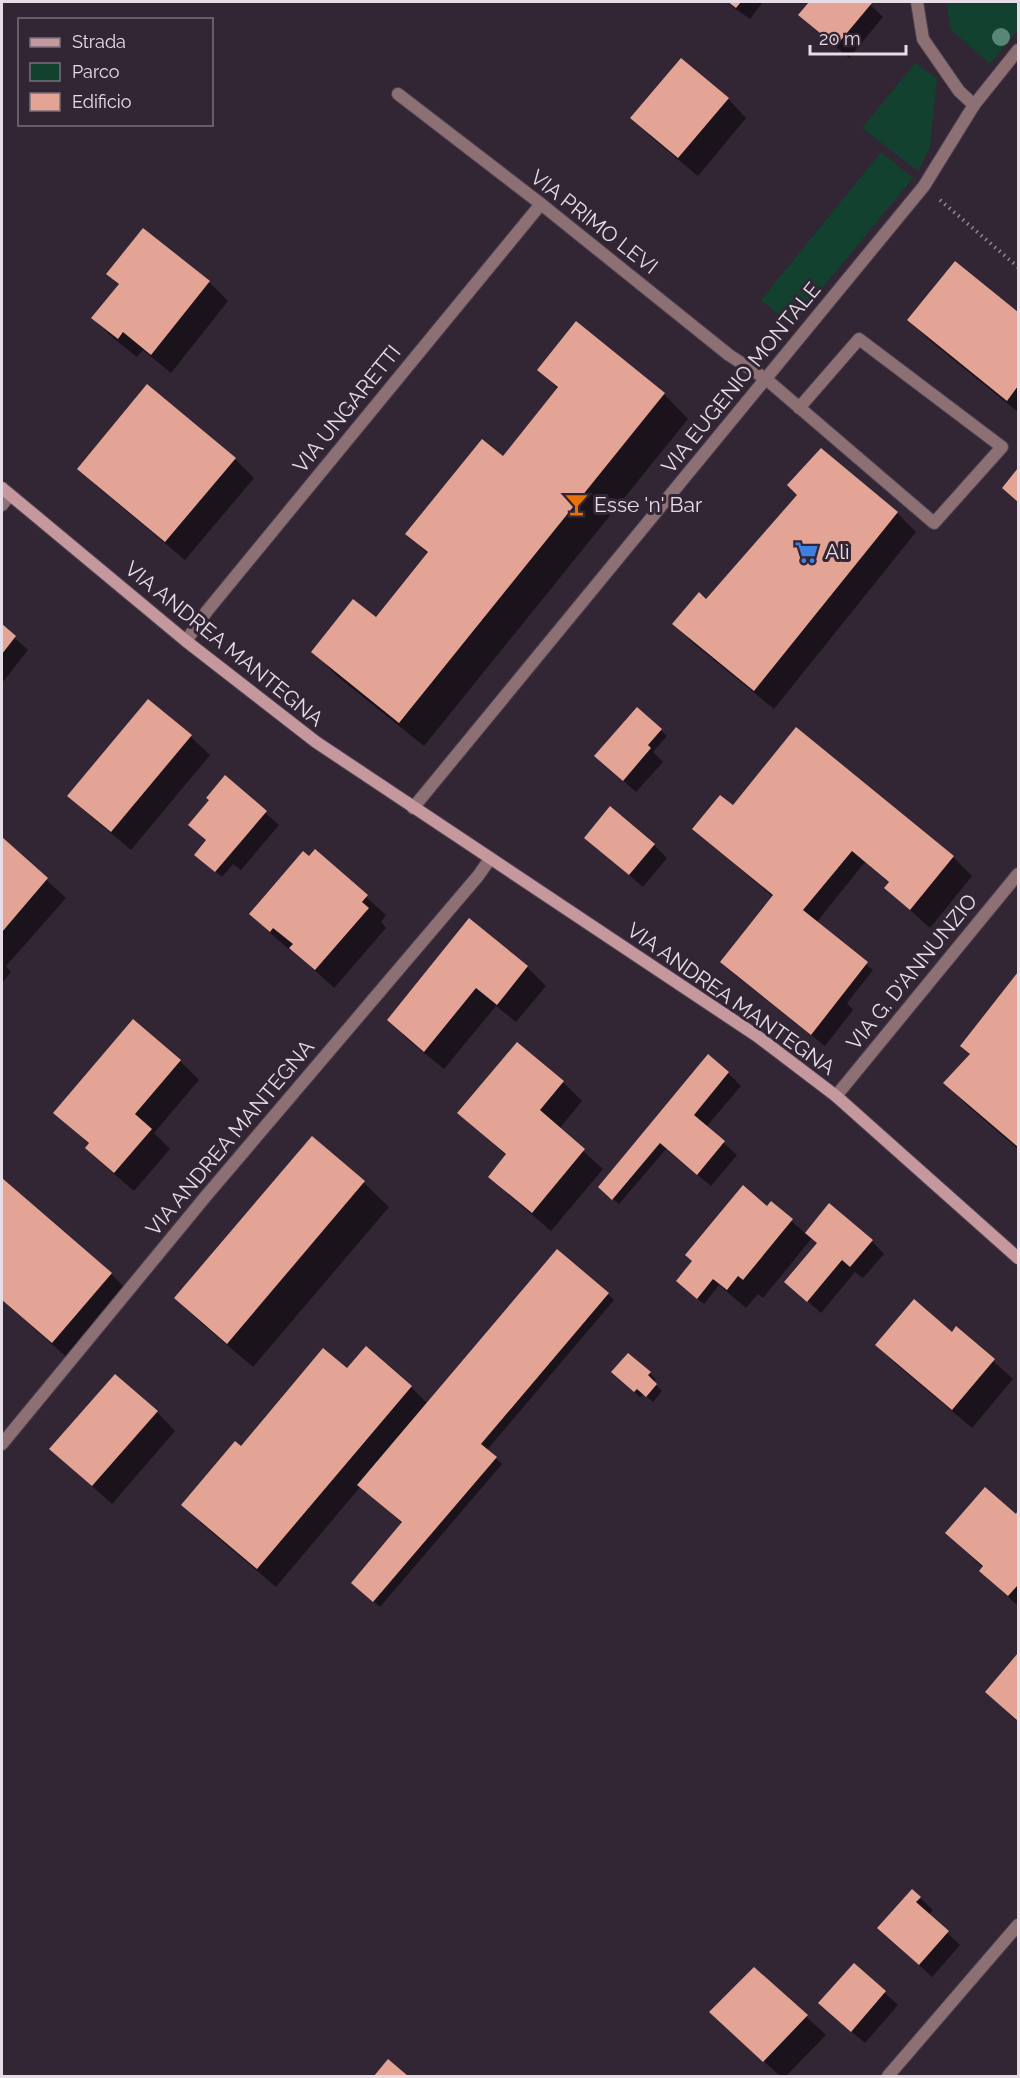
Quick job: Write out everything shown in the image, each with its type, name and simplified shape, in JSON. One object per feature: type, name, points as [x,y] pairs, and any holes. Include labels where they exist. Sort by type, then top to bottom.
[{"type":"main road","name":"VIA ANDREA MANTEGNA","points":[[4,496],[316,742],[757,1036],[836,1096],[1018,1258]]},
{"type":"street","points":[[917,2],[923,39],[959,91],[974,105]]},
{"type":"street","name":"VIA EUGENIO MONTALE","points":[[413,808],[924,186],[974,105],[1018,50]]},
{"type":"street","name":"VIA PRIMO LEVI","points":[[398,94],[541,204],[729,355],[766,379],[799,408],[934,523],[1002,447],[859,339],[799,408]]},
{"type":"street","name":"VIA UNGARETTI","points":[[186,641],[214,603],[541,204]]},
{"type":"street","name":"VIA ANDREA MANTEGNA","points":[[2,1444],[206,1196],[490,859]]},
{"type":"street","name":"VIA G. D'ANNUNZIO","points":[[836,1096],[1018,874]]},
{"type":"street","points":[[888,2076],[1018,1925]]},
{"type":"path","points":[[924,186],[1018,267]]},
{"type":"green space","points":[[947,2],[1018,2],[1018,30],[990,64],[950,29]]},
{"type":"green space","points":[[915,63],[937,78],[930,147],[918,171],[862,128]]},
{"type":"green space","points":[[881,152],[913,178],[791,326],[761,300]]},
{"type":"building","points":[[728,2],[741,2],[736,8]]},
{"type":"building","points":[[809,2],[872,3],[836,46],[798,15]]},
{"type":"building","points":[[681,58],[729,98],[678,158],[630,118]]},
{"type":"building","points":[[143,228],[210,281],[151,355],[123,332],[118,339],[91,318],[119,284],[106,274]]},
{"type":"building","points":[[955,261],[1018,312],[1018,386],[1007,401],[907,320]]},
{"type":"building","points":[[576,321],[665,393],[399,723],[311,652],[353,599],[376,617],[428,552],[405,534],[482,439],[503,456],[558,387],[537,370]]},
{"type":"building","points":[[147,384],[236,458],[165,542],[77,469]]},
{"type":"building","name":"Alì","points":[[821,448],[898,512],[754,691],[672,624],[699,592],[706,599],[797,495],[787,485]]},
{"type":"building","points":[[1018,468],[1018,502],[1002,488]]},
{"type":"building","points":[[2,624],[16,636],[2,654]]},
{"type":"building","points":[[148,699],[192,735],[111,832],[67,796]]},
{"type":"building","points":[[637,707],[662,729],[648,745],[651,748],[623,781],[594,756]]},
{"type":"building","points":[[796,727],[954,856],[910,910],[884,888],[889,882],[852,851],[803,910],[868,962],[811,1035],[720,962],[773,895],[692,829],[720,795],[733,805]]},
{"type":"building","points":[[225,775],[267,811],[215,872],[194,855],[206,840],[188,825],[209,800],[206,798]]},
{"type":"building","points":[[610,806],[655,844],[629,875],[584,838]]},
{"type":"building","points":[[2,837],[48,878],[2,932]]},
{"type":"building","points":[[315,849],[368,895],[362,902],[369,908],[315,970],[289,948],[293,944],[273,928],[270,932],[249,914],[303,851],[309,856]]},
{"type":"building","points":[[469,918],[528,966],[497,1005],[476,988],[424,1052],[387,1020]]},
{"type":"building","points":[[1018,972],[1018,1147],[943,1083],[970,1054],[960,1046]]},
{"type":"building","points":[[133,1019],[181,1060],[135,1114],[152,1129],[114,1173],[85,1148],[89,1143],[53,1113]]},
{"type":"building","points":[[517,1042],[564,1081],[540,1110],[585,1149],[532,1213],[488,1177],[506,1154],[457,1113]]},
{"type":"building","points":[[708,1054],[729,1072],[694,1115],[725,1141],[697,1175],[660,1143],[612,1200],[598,1187]]},
{"type":"building","points":[[312,1136],[365,1181],[227,1344],[174,1298]]},
{"type":"building","points":[[2,1178],[112,1273],[52,1343],[2,1300]]},
{"type":"building","points":[[743,1185],[767,1206],[771,1201],[793,1219],[743,1280],[738,1276],[727,1290],[713,1279],[697,1299],[676,1281],[692,1261],[685,1255]]},
{"type":"building","points":[[829,1203],[873,1240],[850,1267],[842,1260],[807,1302],[784,1282],[817,1243],[805,1233]]},
{"type":"building","points":[[557,1249],[609,1293],[481,1444],[497,1457],[373,1602],[351,1583],[402,1522],[357,1485]]},
{"type":"building","points":[[914,1299],[952,1332],[956,1326],[995,1359],[952,1410],[875,1345]]},
{"type":"building","points":[[366,1346],[412,1386],[257,1569],[181,1505],[235,1441],[241,1446],[323,1348],[347,1368]]},
{"type":"building","points":[[628,1353],[651,1372],[648,1375],[657,1384],[646,1397],[637,1389],[634,1392],[611,1372]]},
{"type":"building","points":[[115,1374],[158,1411],[92,1486],[49,1449]]},
{"type":"building","points":[[985,1487],[1016,1514],[1018,1510],[1018,1585],[1008,1596],[979,1571],[983,1566],[945,1533]]},
{"type":"building","points":[[1018,1653],[1018,1721],[985,1692]]},
{"type":"building","points":[[912,1889],[921,1897],[916,1902],[949,1931],[919,1965],[877,1928]]},
{"type":"building","points":[[854,1963],[886,1991],[851,2032],[818,2003]]},
{"type":"building","points":[[754,1967],[808,2015],[763,2062],[709,2012]]},
{"type":"building","points":[[388,2059],[408,2076],[374,2076]]},
{"type":"place","name":"Esse 'n' Bar","points":[[576,505]]},
{"type":"place","name":"Alì","points":[[807,552]]}]
